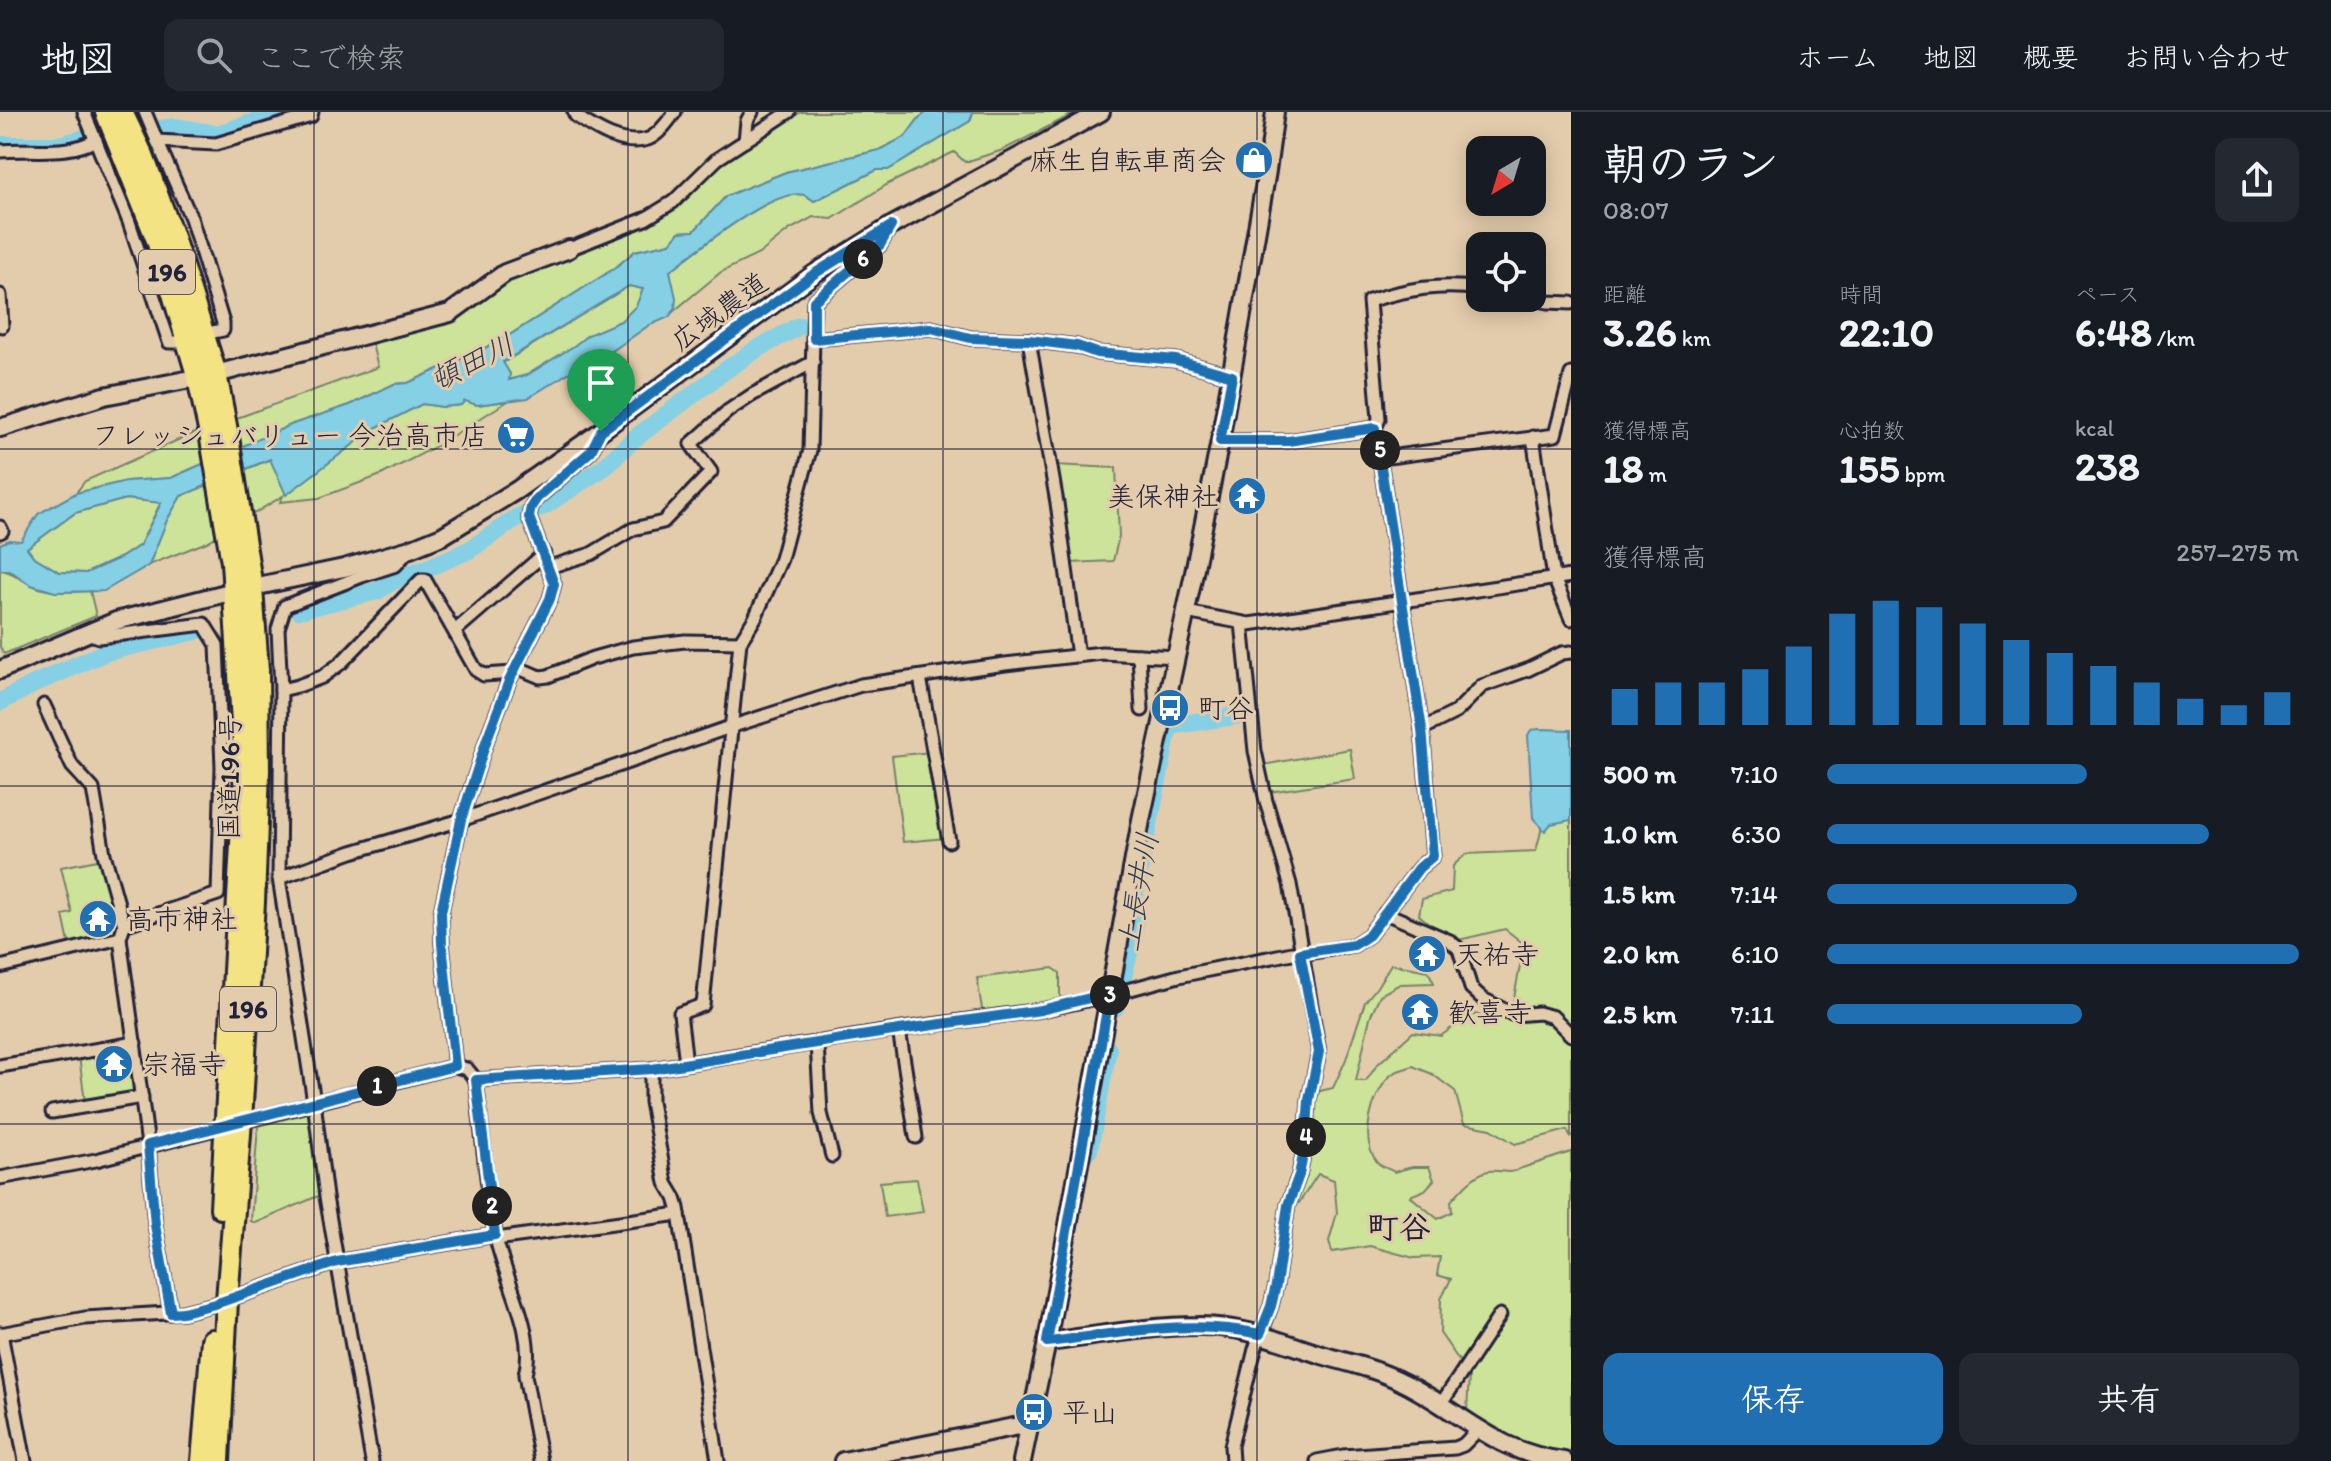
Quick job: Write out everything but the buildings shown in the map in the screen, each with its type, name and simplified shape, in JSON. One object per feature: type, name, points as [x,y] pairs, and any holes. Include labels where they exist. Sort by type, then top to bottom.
[{"type":"highway","name":"国道196号","points":[[106,112],[207,376]]},
{"type":"highway","name":"国道196号","points":[[122,112],[143,156],[173,237],[207,376],[258,670],[259,770],[254,902],[221,1302],[202,1461]]},
{"type":"highway","name":"国道196号","points":[[219,1461],[221,1302]]},
{"type":"street","points":[[84,112],[134,236],[169,342],[177,342]]},
{"type":"street","points":[[145,112],[191,218],[223,323],[223,330],[213,332]]},
{"type":"street","points":[[157,141],[216,144],[311,116],[312,112]]},
{"type":"street","points":[[574,112],[603,134],[628,140],[648,139],[675,112]]},
{"type":"street","points":[[745,141],[747,121],[752,112]]},
{"type":"street","points":[[0,428],[104,396],[207,376],[450,313],[505,273],[645,219],[664,208],[717,159],[789,112]]},
{"type":"street","name":"広域農道","points":[[0,670],[116,621],[344,568],[410,549],[442,536],[601,431],[814,274],[891,226],[1101,112]]},
{"type":"street","points":[[1022,1461],[1047,1342],[1141,820],[1220,441],[1275,112]]},
{"type":"street","points":[[0,151],[68,149],[84,147],[96,140]]},
{"type":"street","points":[[686,1063],[680,1013],[703,1005],[740,642],[755,618],[781,559],[810,450],[814,301],[880,245],[891,226]]},
{"type":"street","points":[[476,1080],[651,1069],[1041,1010],[1179,976],[1292,953],[1354,945],[1369,935],[1419,868],[1433,856],[1422,729],[1375,428],[1379,419],[1369,301],[1403,290],[1466,287]]},
{"type":"street","points":[[0,295],[2,326]]},
{"type":"street","points":[[1546,302],[1571,303]]},
{"type":"street","points":[[814,339],[931,328],[970,338],[1029,340],[1077,346],[1097,353],[1176,360],[1232,376]]},
{"type":"street","points":[[1029,340],[1057,503],[1078,656]]},
{"type":"street","points":[[549,567],[591,554],[633,529],[663,522],[711,472],[691,444],[728,411],[813,362]]},
{"type":"street","points":[[1555,435],[1571,374]]},
{"type":"street","points":[[1220,441],[1288,441],[1375,428]]},
{"type":"street","points":[[455,1066],[441,912],[461,820],[487,739],[554,584],[529,517],[531,507],[537,498],[591,451],[601,431]]},
{"type":"street","points":[[1381,458],[1571,433]]},
{"type":"street","points":[[1533,437],[1554,578],[1571,619]]},
{"type":"street","points":[[372,1461],[337,1262],[279,878],[281,690],[278,629],[285,606],[396,565],[410,549]]},
{"type":"street","points":[[455,631],[544,554]]},
{"type":"street","points":[[1186,612],[1249,624],[1571,576]]},
{"type":"street","points":[[281,690],[322,677],[341,663],[421,580],[425,580],[476,670],[484,675],[515,670],[540,677],[633,647],[685,641],[740,642]]},
{"type":"street","points":[[1232,1461],[1231,1446],[1276,1285],[1288,1205],[1299,1175],[1306,1141],[1309,1100],[1319,1052],[1290,884],[1255,751],[1242,623]]},
{"type":"street","points":[[86,633],[99,637],[204,624],[217,645],[222,767],[218,894],[124,925]]},
{"type":"street","points":[[1422,729],[1456,712],[1482,686],[1571,652]]},
{"type":"street","points":[[279,878],[861,685],[1102,653],[1177,657]]},
{"type":"street","points":[[1139,655],[1142,710]]},
{"type":"street","points":[[920,677],[949,841]]},
{"type":"street","points":[[44,705],[72,766],[93,789],[104,854],[124,925],[120,938],[148,1145],[155,1225],[171,1313]]},
{"type":"street","points":[[1385,913],[1450,941],[1459,949],[1471,988],[1483,999],[1514,1015],[1539,1013],[1553,1017],[1571,1035]]},
{"type":"street","points":[[0,967],[120,938]]},
{"type":"street","points":[[899,1030],[916,1137]]},
{"type":"street","points":[[0,1066],[135,1043]]},
{"type":"street","points":[[817,1043],[821,1113],[832,1156]]},
{"type":"street","points":[[0,1178],[96,1160],[455,1066],[467,1069],[476,1080],[496,1237],[527,1339],[525,1375],[541,1461]]},
{"type":"street","points":[[651,1069],[651,1102],[666,1183],[675,1198],[679,1214],[718,1461]]},
{"type":"street","points":[[52,1112],[142,1097]]},
{"type":"street","points":[[25,1461],[0,1334],[85,1318],[183,1312],[337,1262],[496,1237],[679,1214]]},
{"type":"street","points":[[1441,1404],[1500,1315]]},
{"type":"street","points":[[1047,1342],[1182,1326],[1221,1327],[1260,1334],[1383,1374],[1441,1404],[1478,1430],[1512,1447],[1564,1461]]},
{"type":"street","points":[[843,1461],[1029,1424]]},
{"type":"street","points":[[1317,1461],[1343,1456],[1455,1448],[1463,1445],[1478,1430]]},
{"type":"street","points":[[1461,1461],[1463,1445]]},
{"type":"green space","points":[[801,112],[927,112],[905,137],[879,150],[786,172],[726,196],[694,231],[679,232],[671,243],[635,251],[615,268],[500,341],[408,383],[394,384],[350,405],[293,424],[171,478],[127,481],[76,493],[85,481],[187,436],[378,367],[371,340],[452,320],[508,277],[629,233],[666,213],[719,164]]},
{"type":"green space","points":[[973,112],[1077,112],[1003,150],[965,162],[954,152],[888,184],[832,219],[813,217],[789,230],[759,254],[721,272],[674,311],[670,271],[715,236],[774,201],[790,195],[804,195],[814,201],[877,170],[888,170],[970,121]]},
{"type":"green space","points":[[629,286],[643,289],[637,306],[621,321],[588,335],[527,375],[508,380],[510,374],[503,363]]},
{"type":"green space","points":[[465,400],[477,405],[508,401],[433,448],[381,475],[319,498],[280,502],[283,496],[207,542],[149,565],[167,520],[181,496],[271,459],[287,494],[375,428],[422,404],[443,407],[461,405]]},
{"type":"green space","points":[[1054,465],[1116,468],[1119,536],[1113,561],[1070,563]]},
{"type":"green space","points":[[126,499],[161,502],[140,545],[122,557],[86,573],[59,572],[33,556],[27,548],[75,513]]},
{"type":"green space","points":[[0,570],[45,589],[90,591],[96,616],[4,654],[0,647]]},
{"type":"green space","points":[[1350,749],[1355,779],[1268,792],[1263,765]]},
{"type":"green space","points":[[931,752],[946,838],[903,842],[892,756]]},
{"type":"green space","points":[[1571,804],[1571,1138],[1567,1130],[1515,1144],[1491,1129],[1464,1124],[1455,1091],[1432,1074],[1413,1066],[1395,1072],[1383,1084],[1373,1106],[1368,1130],[1372,1153],[1381,1166],[1394,1172],[1412,1167],[1429,1167],[1434,1180],[1425,1190],[1410,1196],[1438,1219],[1452,1212],[1451,1201],[1483,1173],[1513,1172],[1571,1152],[1571,1456],[1557,1455],[1498,1435],[1467,1412],[1469,1375],[1440,1333],[1441,1299],[1451,1279],[1437,1275],[1440,1257],[1414,1258],[1370,1246],[1332,1252],[1329,1241],[1337,1213],[1334,1180],[1318,1174],[1299,1203],[1290,1198],[1312,1100],[1320,1091],[1333,1088],[1365,1002],[1391,964],[1428,971],[1434,983],[1400,984],[1380,995],[1370,1017],[1356,1081],[1366,1081],[1377,1065],[1413,1032],[1441,1036],[1476,1014],[1492,1021],[1512,1009],[1524,944],[1505,929],[1459,940],[1436,929],[1419,915],[1422,899],[1452,891],[1453,866],[1466,854],[1536,851],[1547,808]]},
{"type":"green space","points":[[103,859],[120,926],[117,937],[70,948],[63,915],[72,913],[61,867]]},
{"type":"green space","points":[[1053,968],[1060,973],[1060,1001],[983,1015],[977,978]]},
{"type":"green space","points":[[133,1049],[138,1092],[85,1102],[79,1056]]},
{"type":"green space","points":[[311,1112],[321,1189],[318,1196],[256,1223],[251,1221],[258,1126]]},
{"type":"green space","points":[[917,1179],[923,1212],[885,1217],[880,1182]]},
{"type":"water","name":"頓田川","points":[[927,112],[973,112],[970,121],[888,170],[877,170],[814,201],[804,195],[790,195],[735,223],[670,271],[676,298],[675,309],[669,317],[648,326],[588,368],[578,367],[528,398],[477,405],[465,401],[461,405],[443,407],[422,404],[375,428],[286,495],[270,459],[181,496],[167,520],[149,565],[104,591],[55,592],[31,585],[9,570],[0,570],[0,544],[9,540],[21,541],[38,514],[76,493],[127,481],[171,478],[293,424],[350,405],[394,384],[408,383],[500,341],[615,268],[635,251],[670,243],[679,232],[694,231],[726,196],[786,172],[879,150],[905,137]],"holes":[[[629,286],[643,289],[636,306],[621,321],[588,335],[527,375],[509,380],[510,374],[503,362]],[[126,499],[161,503],[140,545],[122,557],[86,573],[59,572],[33,556],[27,548],[75,513]]]},
{"type":"water","points":[[1531,730],[1571,730],[1571,820],[1551,824],[1545,831],[1533,818],[1528,735]]},
{"type":"waterway","points":[[161,129],[176,127],[217,134],[287,112]]},
{"type":"waterway","points":[[0,145],[60,145],[86,138]]},
{"type":"waterway","points":[[299,610],[377,591],[401,576],[469,550],[518,517],[544,506],[603,468],[635,438],[727,369],[799,326]]},
{"type":"waterway","points":[[0,702],[106,652],[196,631]]},
{"type":"waterway","name":"上長井川","points":[[1115,1008],[1134,934],[1135,893],[1169,726],[1241,715]]},
{"type":"waterway","name":"上長井川","points":[[1089,1150],[1108,1049]]},
{"type":"waterway","points":[[505,1245],[516,1284]]},
{"type":"waterway","points":[[522,1383],[520,1387],[535,1461]]},
{"type":"tunnel","points":[[218,894],[279,878]]},
{"type":"place","name":"麻生自転車商会","points":[[1254,160]]},
{"type":"place","name":"フレッシュバリュー 今治高市店","points":[[516,435]]},
{"type":"place","name":"美保神社","points":[[1247,496]]},
{"type":"place","name":"町谷","points":[[1170,708]]},
{"type":"place","name":"高市神社","points":[[98,919]]},
{"type":"place","name":"天祐寺","points":[[1427,954]]},
{"type":"place","name":"歓喜寺","points":[[1420,1012]]},
{"type":"place","name":"宗福寺","points":[[114,1064]]},
{"type":"place","name":"平山","points":[[1034,1412]]},
{"type":"district","name":"町谷","points":[[1399,1227]]},
{"type":"route","points":[[891,226],[880,245],[814,301],[814,339],[931,328],[970,338],[1029,340],[1077,346],[1097,353],[1176,360],[1232,376],[1220,441],[1288,441],[1375,428],[1422,729],[1433,856],[1419,868],[1369,935],[1354,945],[1300,953],[1319,1052],[1309,1100],[1306,1141],[1299,1175],[1288,1205],[1276,1285],[1260,1334],[1202,1325],[1047,1342],[1110,993],[1041,1010],[652,1069],[476,1080],[495,1235],[337,1262],[215,1304],[171,1313],[155,1225],[148,1145],[455,1066],[441,912],[461,820],[487,739],[509,681],[550,599],[554,584],[529,517],[531,507],[537,498],[591,451],[601,431],[814,274],[891,226]]}]
